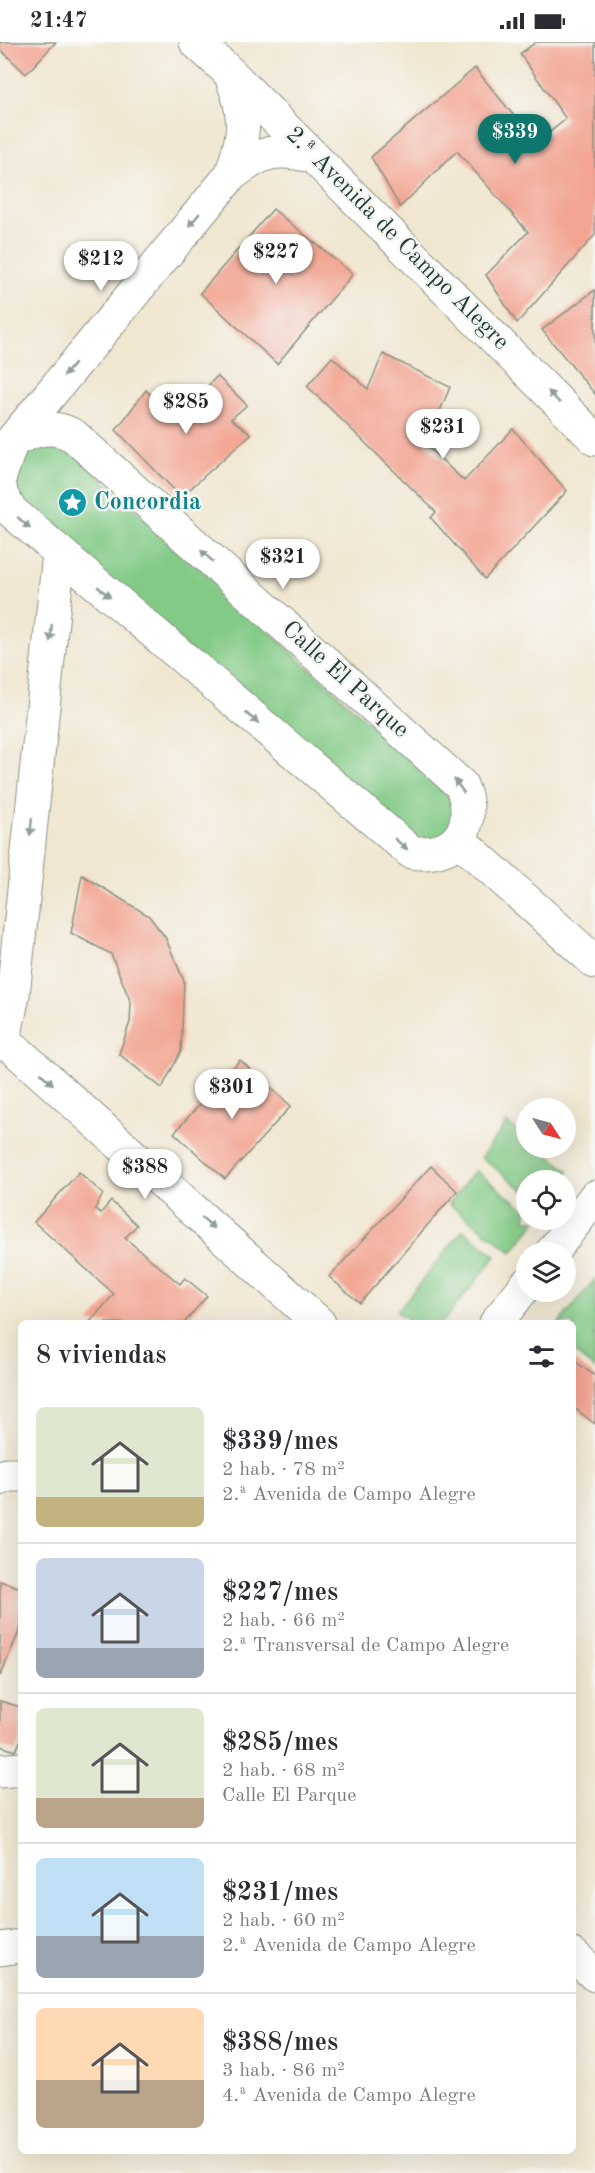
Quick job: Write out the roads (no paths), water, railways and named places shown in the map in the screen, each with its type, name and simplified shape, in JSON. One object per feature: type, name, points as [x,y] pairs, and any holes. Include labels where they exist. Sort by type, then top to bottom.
[{"type":"street","name":"2.ª Avenida de Campo Alegre","points":[[196,42],[315,157],[595,439]]},
{"type":"street","points":[[229,72],[240,98],[244,123],[242,143],[231,176]]},
{"type":"street","points":[[0,476],[4,442],[231,176],[261,154],[292,151],[315,157]]},
{"type":"street","name":"Calle El Parque","points":[[4,442],[30,432],[61,428],[74,435],[461,785],[467,798],[467,812],[466,827],[459,840]]},
{"type":"street","points":[[0,486],[1,494],[10,510],[59,554],[411,852],[431,853],[449,848],[459,840],[595,962]]},
{"type":"street","points":[[59,554],[14,995],[1,1040],[317,1320]]},
{"type":"street","points":[[560,1242],[595,1197]]},
{"type":"street","points":[[498,1320],[516,1298]]},
{"type":"street","points":[[0,1479],[6,1475],[18,1475]]},
{"type":"street","points":[[0,1771],[18,1769]]},
{"type":"street","points":[[0,1949],[18,1946]]},
{"type":"place","name":"Concordia","points":[[73,503]]}]
